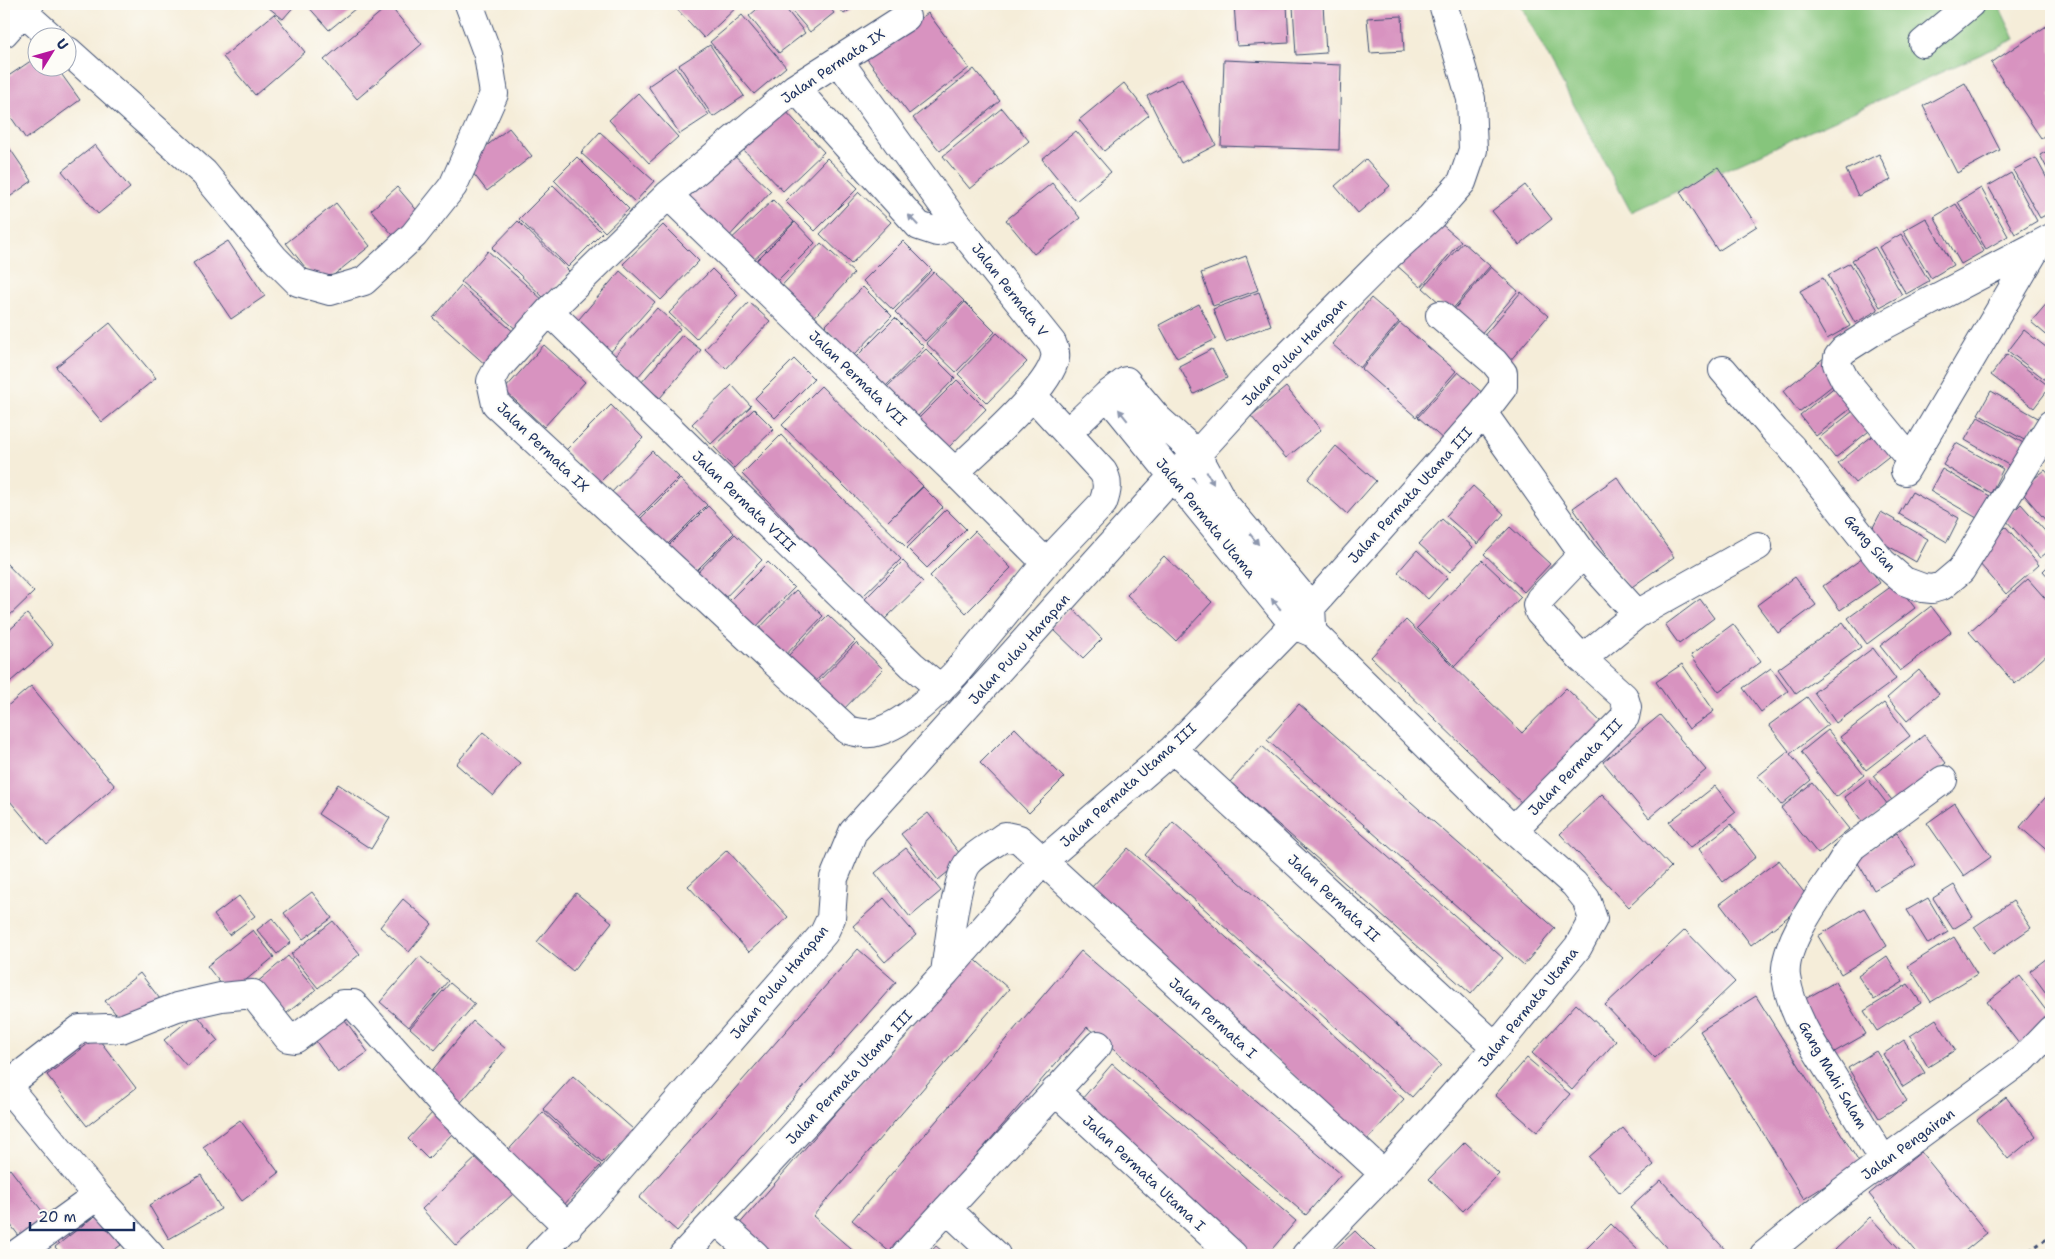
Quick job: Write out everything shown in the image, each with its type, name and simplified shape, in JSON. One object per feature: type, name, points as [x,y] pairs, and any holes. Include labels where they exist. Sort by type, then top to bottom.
[{"type":"street","points":[[78,60],[204,174],[274,258],[298,282],[330,291],[364,282],[414,235],[453,186],[494,94],[488,55],[469,4]]},
{"type":"street","name":"Jalan Pulau Harapan","points":[[539,1255],[568,1227],[824,933],[831,918],[834,878],[853,832],[1172,477],[1197,454],[1269,375],[1388,256],[1431,217],[1462,182],[1473,150],[1471,99],[1443,4]]},
{"type":"street","points":[[1922,43],[1970,4]]},
{"type":"street","points":[[4,33],[27,8],[44,28]]},
{"type":"street","name":"Jalan Permata IX","points":[[906,17],[795,88],[668,196],[550,311],[498,368],[491,381],[496,404],[848,730],[870,734],[895,725],[941,689],[1046,563],[1103,503],[1106,494],[1106,477],[1103,472],[1033,396]]},
{"type":"street","name":"Jalan Permata V","points":[[839,61],[956,223],[1052,343],[1056,353],[1055,360],[1033,396],[955,472]]},
{"type":"street","points":[[795,88],[919,226],[936,232],[956,223]]},
{"type":"street","name":"Jalan Permata VII","points":[[668,196],[955,472],[1046,563]]},
{"type":"street","points":[[2044,242],[1907,465],[1839,372],[1838,357],[1844,350],[1877,329],[2044,242]]},
{"type":"street","name":"Jalan Permata VIII","points":[[550,311],[912,665],[941,689]]},
{"type":"street","name":"Jalan Permata Utama III","points":[[683,1255],[717,1221],[945,972],[1042,862],[1173,749],[1306,622],[1483,413],[1503,387],[1503,373],[1494,362],[1440,315]]},
{"type":"street","name":"Gang Sian","points":[[1723,370],[1774,431],[1791,447],[1882,562],[1904,581],[1923,588],[1932,589],[1942,586],[1961,570],[2051,424]]},
{"type":"street","points":[[1066,433],[1116,388]]},
{"type":"street","name":"Jalan Permata Utama","points":[[1116,388],[1158,419],[1197,454],[1223,502],[1306,622]]},
{"type":"street","name":"Jalan Permata Utama","points":[[1116,388],[1172,477],[1306,622],[1513,830],[1574,884],[1586,899],[1592,919],[1578,946],[1496,1047],[1384,1174],[1306,1255]]},
{"type":"street","points":[[1483,413],[1583,554],[1637,614]]},
{"type":"street","points":[[1582,658],[1637,614],[1758,546]]},
{"type":"street","name":"Jalan Permata III","points":[[1513,830],[1624,717],[1628,707],[1624,698],[1582,658],[1539,612],[1537,605],[1540,599],[1583,554]]},
{"type":"street","name":"Jalan Permata II","points":[[1173,749],[1496,1047]]},
{"type":"street","name":"Gang Mahi Salam","points":[[1884,1162],[1810,1039],[1793,1002],[1786,975],[1790,950],[1811,907],[1838,869],[1844,856],[1853,846],[1943,780]]},
{"type":"street","points":[[945,972],[960,880],[966,865],[1005,836],[1019,839],[1042,862]]},
{"type":"street","name":"Jalan Permata I","points":[[1042,862],[1384,1174]]},
{"type":"street","points":[[150,1255],[97,1196],[5,1084],[80,1029],[121,1029],[177,1008],[221,997],[253,994],[288,1038],[295,1039],[342,1004],[353,1004],[446,1108],[568,1227]]},
{"type":"street","name":"Jalan Pengairan","points":[[1764,1255],[1840,1193],[2024,1058],[2051,1030]]},
{"type":"street","points":[[905,1255],[1098,1045]]},
{"type":"street","name":"Jalan Permata Utama I","points":[[1055,1092],[1233,1255]]},
{"type":"street","points":[[15,1255],[97,1196]]},
{"type":"street","points":[[947,1210],[996,1255]]},
{"type":"street","points":[[717,1221],[754,1255]]},
{"type":"path","points":[[2023,1255],[2051,1236]]},
{"type":"green space","points":[[1520,4],[1998,4],[2015,39],[1631,212]]},
{"type":"building","points":[[264,4],[296,4],[283,19]]},
{"type":"building","points":[[306,4],[361,4],[329,30]]},
{"type":"building","points":[[672,4],[740,4],[704,38]]},
{"type":"building","points":[[763,4],[782,4],[805,33],[779,53],[749,16]]},
{"type":"building","points":[[786,4],[827,4],[834,13],[810,32]]},
{"type":"building","points":[[836,4],[858,4],[844,14]]},
{"type":"building","points":[[1234,4],[1287,4],[1289,43],[1237,46]]},
{"type":"building","points":[[1323,4],[1326,53],[1296,55],[1293,6]]},
{"type":"building","points":[[389,5],[422,44],[357,99],[324,60]]},
{"type":"building","points":[[928,13],[969,68],[909,114],[867,59]]},
{"type":"building","points":[[274,14],[305,52],[255,95],[223,57]]},
{"type":"building","points":[[742,15],[786,67],[754,94],[710,42]]},
{"type":"building","points":[[1402,16],[1404,51],[1370,53],[1367,18]]},
{"type":"building","points":[[2051,23],[2051,131],[2041,138],[1991,63]]},
{"type":"building","points":[[710,45],[744,96],[713,117],[679,65]]},
{"type":"building","points":[[1224,60],[1341,65],[1339,150],[1221,146]]},
{"type":"building","points":[[28,63],[28,78],[64,78],[80,100],[26,139],[4,107],[4,79]]},
{"type":"building","points":[[676,67],[709,115],[680,134],[648,86]]},
{"type":"building","points":[[974,69],[1000,101],[940,151],[913,118]]},
{"type":"building","points":[[1182,78],[1216,145],[1181,163],[1147,96]]},
{"type":"building","points":[[1124,83],[1149,115],[1104,151],[1079,120]]},
{"type":"building","points":[[1965,83],[2000,150],[1957,173],[1923,106]]},
{"type":"building","points":[[638,93],[678,137],[649,163],[609,120]]},
{"type":"building","points":[[783,108],[824,152],[783,191],[741,147]]},
{"type":"building","points":[[1002,108],[1029,141],[970,189],[943,156]]},
{"type":"building","points":[[509,128],[532,156],[487,191],[465,163]]},
{"type":"building","points":[[1076,131],[1111,172],[1076,201],[1042,159]]},
{"type":"building","points":[[600,132],[654,181],[635,202],[581,153]]},
{"type":"building","points":[[4,140],[32,181],[4,201]]},
{"type":"building","points":[[95,145],[130,188],[98,214],[62,171]]},
{"type":"building","points":[[2051,149],[2051,176],[2040,155]]},
{"type":"building","points":[[728,150],[771,191],[725,241],[682,201]]},
{"type":"building","points":[[1879,154],[1891,180],[1858,196],[1846,170]]},
{"type":"building","points":[[577,157],[629,209],[605,232],[554,180]]},
{"type":"building","points":[[827,158],[858,188],[815,231],[785,201]]},
{"type":"building","points":[[2036,158],[2051,186],[2051,212],[2040,218],[2013,170]]},
{"type":"building","points":[[1366,159],[1390,186],[1358,213],[1335,186]]},
{"type":"building","points":[[1718,167],[1757,226],[1718,251],[1680,192]]},
{"type":"building","points":[[2011,173],[2037,221],[2015,234],[1988,186]]},
{"type":"building","points":[[1052,183],[1080,218],[1034,254],[1006,220]]},
{"type":"building","points":[[553,185],[602,233],[568,267],[519,219]]},
{"type":"building","points":[[1525,185],[1552,219],[1519,245],[1492,211]]},
{"type":"building","points":[[397,187],[425,220],[399,242],[371,210]]},
{"type":"building","points":[[1981,188],[2008,236],[1986,249],[1958,202]]},
{"type":"building","points":[[859,192],[891,222],[851,264],[820,234]]},
{"type":"building","points":[[773,200],[794,222],[747,266],[726,244]]},
{"type":"building","points":[[336,203],[370,246],[320,286],[286,243]]},
{"type":"building","points":[[1956,204],[1984,251],[1961,264],[1934,217]]},
{"type":"building","points":[[1433,217],[1461,241],[1421,287],[1394,263]]},
{"type":"building","points":[[1926,218],[1953,265],[1931,278],[1903,231]]},
{"type":"building","points":[[518,221],[569,271],[544,298],[492,248]]},
{"type":"building","points":[[795,222],[815,243],[772,286],[752,265]]},
{"type":"building","points":[[663,225],[699,261],[661,300],[623,264]]},
{"type":"building","points":[[1901,234],[1929,281],[1906,294],[1879,247]]},
{"type":"building","points":[[228,241],[265,296],[231,319],[193,263]]},
{"type":"building","points":[[903,241],[932,270],[893,310],[863,281]]},
{"type":"building","points":[[1463,242],[1490,266],[1450,312],[1423,288]]},
{"type":"building","points":[[821,243],[854,273],[810,322],[776,292]]},
{"type":"building","points":[[1875,247],[1902,295],[1880,307],[1852,260]]},
{"type":"building","points":[[488,251],[544,301],[518,331],[461,282]]},
{"type":"building","points":[[1246,256],[1258,290],[1213,306],[1201,273]]},
{"type":"building","points":[[1850,263],[1878,310],[1855,323],[1828,275]]},
{"type":"building","points":[[1491,267],[1518,291],[1479,336],[1451,313]]},
{"type":"building","points":[[712,269],[738,295],[696,339],[669,313]]},
{"type":"building","points":[[620,271],[655,302],[607,356],[573,326]]},
{"type":"building","points":[[934,272],[964,301],[925,341],[895,312]]},
{"type":"building","points":[[1823,278],[1850,326],[1827,339],[1800,291]]},
{"type":"building","points":[[461,286],[516,334],[487,366],[433,318]]},
{"type":"building","points":[[863,287],[892,316],[853,356],[824,327]]},
{"type":"building","points":[[1259,292],[1271,325],[1226,342],[1213,309]]},
{"type":"building","points":[[1521,292],[1548,316],[1509,362],[1482,338]]},
{"type":"building","points":[[1371,298],[1399,322],[1360,368],[1332,344]]},
{"type":"building","points":[[749,302],[770,321],[726,369],[705,349]]},
{"type":"building","points":[[965,302],[995,332],[956,372],[926,343]]},
{"type":"building","points":[[2048,302],[2051,305],[2051,339],[2031,322]]},
{"type":"building","points":[[1199,304],[1216,339],[1177,358],[1159,325]]},
{"type":"building","points":[[657,308],[680,329],[636,379],[613,358]]},
{"type":"building","points":[[895,318],[924,347],[885,387],[855,358]]},
{"type":"building","points":[[110,323],[156,378],[102,422],[56,367]]},
{"type":"building","points":[[1400,323],[1456,371],[1416,417],[1361,369]]},
{"type":"building","points":[[2024,330],[2051,351],[2051,384],[2008,351]]},
{"type":"building","points":[[997,333],[1027,362],[987,403],[958,374]]},
{"type":"building","points":[[682,335],[701,350],[660,398],[641,383]]},
{"type":"building","points":[[544,345],[585,382],[544,427],[504,390]]},
{"type":"building","points":[[926,349],[955,378],[916,418],[886,388]]},
{"type":"building","points":[[1212,349],[1227,378],[1194,394],[1179,366]]},
{"type":"building","points":[[2007,354],[2050,387],[2034,408],[1991,375]]},
{"type":"building","points":[[1825,357],[1842,378],[1799,412],[1783,391]]},
{"type":"building","points":[[794,359],[814,379],[775,418],[755,398]]},
{"type":"building","points":[[1458,372],[1485,395],[1445,441],[1418,417]]},
{"type":"building","points":[[957,380],[986,409],[947,449],[918,419]]},
{"type":"building","points":[[1842,381],[1859,402],[1816,436],[1800,415]]},
{"type":"building","points":[[732,385],[751,406],[711,444],[692,424]]},
{"type":"building","points":[[821,386],[923,486],[888,521],[923,487],[943,507],[905,546],[782,425]]},
{"type":"building","points":[[1286,387],[1321,430],[1286,458],[1251,416]]},
{"type":"building","points":[[1991,391],[2038,418],[2026,441],[1978,414]]},
{"type":"building","points":[[1862,404],[1878,424],[1835,458],[1819,438]]},
{"type":"building","points":[[611,405],[643,438],[599,483],[566,450]]},
{"type":"building","points":[[754,409],[774,429],[734,468],[714,447]]},
{"type":"building","points":[[1978,417],[2025,444],[2012,467],[1965,440]]},
{"type":"building","points":[[1881,429],[1897,450],[1855,483],[1838,463]]},
{"type":"building","points":[[781,435],[901,559],[861,598],[742,474]]},
{"type":"building","points":[[1956,443],[2003,469],[1991,493],[1943,465]]},
{"type":"building","points":[[1336,446],[1376,481],[1347,514],[1308,479]]},
{"type":"building","points":[[652,451],[679,477],[632,524],[606,498]]},
{"type":"building","points":[[1942,469],[1990,496],[1977,518],[1930,491]]},
{"type":"building","points":[[2045,470],[2051,477],[2051,518],[2047,522],[2020,490]]},
{"type":"building","points":[[1617,477],[1674,557],[1629,589],[1573,508]]},
{"type":"building","points":[[680,479],[707,505],[660,552],[633,526]]},
{"type":"building","points":[[1473,486],[1504,514],[1478,544],[1446,516]]},
{"type":"building","points":[[1912,492],[1959,518],[1947,542],[1899,514]]},
{"type":"building","points":[[2021,504],[2051,538],[2051,549],[2040,558],[2005,519]]},
{"type":"building","points":[[708,506],[734,533],[687,580],[661,553]]},
{"type":"building","points":[[946,509],[966,529],[927,568],[907,548]]},
{"type":"building","points":[[1881,512],[1928,539],[1916,562],[1869,535]]},
{"type":"building","points":[[1442,519],[1473,547],[1450,572],[1419,544]]},
{"type":"building","points":[[1510,527],[1550,564],[1524,592],[1484,554]]},
{"type":"building","points":[[2006,527],[2039,565],[2006,594],[1973,556]]},
{"type":"building","points":[[975,531],[1011,568],[966,613],[930,576]]},
{"type":"building","points":[[735,534],[762,560],[715,608],[689,581]]},
{"type":"building","points":[[1417,550],[1447,578],[1428,599],[1398,572]]},
{"type":"building","points":[[1164,556],[1212,602],[1176,641],[1127,595]]},
{"type":"building","points":[[1863,558],[1880,583],[1840,610],[1823,586]]},
{"type":"building","points":[[1482,560],[1521,597],[1455,666],[1417,628]]},
{"type":"building","points":[[4,561],[34,592],[4,621]]},
{"type":"building","points":[[903,561],[923,582],[884,620],[864,600]]},
{"type":"building","points":[[768,562],[794,588],[747,636],[721,609]]},
{"type":"building","points":[[2051,563],[2051,580],[2043,571]]},
{"type":"building","points":[[1795,577],[1816,605],[1778,633],[1757,605]]},
{"type":"building","points":[[2028,579],[2051,605],[2051,651],[2015,684],[1969,632]]},
{"type":"building","points":[[1896,583],[1915,608],[1867,644],[1848,618]]},
{"type":"building","points":[[796,590],[823,616],[778,663],[751,637]]},
{"type":"building","points":[[1700,599],[1714,618],[1679,644],[1665,625]]},
{"type":"building","points":[[1931,606],[1951,632],[1900,671],[1880,646]]},
{"type":"building","points":[[1071,607],[1102,639],[1083,658],[1051,627]]},
{"type":"building","points":[[27,614],[53,645],[4,687],[4,635]]},
{"type":"building","points":[[828,615],[855,641],[808,689],[782,662]]},
{"type":"building","points":[[1406,620],[1522,733],[1566,688],[1605,726],[1526,807],[1371,657]]},
{"type":"building","points":[[1843,622],[1861,647],[1796,694],[1778,669]]},
{"type":"building","points":[[1733,624],[1761,662],[1719,692],[1691,655]]},
{"type":"building","points":[[856,643],[883,669],[837,716],[810,690]]},
{"type":"building","points":[[1873,648],[1896,679],[1836,723],[1814,692]]},
{"type":"building","points":[[1682,664],[1714,711],[1689,729],[1656,682]]},
{"type":"building","points":[[1771,668],[1788,691],[1761,712],[1743,688]]},
{"type":"building","points":[[1919,670],[1939,694],[1907,721],[1887,698]]},
{"type":"building","points":[[31,686],[115,786],[47,845],[4,794],[4,709]]},
{"type":"building","points":[[1807,697],[1828,725],[1790,754],[1811,780],[1781,805],[1758,776],[1789,751],[1769,725]]},
{"type":"building","points":[[1884,703],[1910,736],[1866,770],[1840,737]]},
{"type":"building","points":[[1299,704],[1555,928],[1524,965],[1267,740]]},
{"type":"building","points":[[1660,715],[1706,770],[1649,818],[1603,762]]},
{"type":"building","points":[[1015,728],[1064,778],[1029,813],[980,763]]},
{"type":"building","points":[[1828,730],[1864,775],[1836,797],[1801,752]]},
{"type":"building","points":[[483,732],[520,763],[493,796],[456,764]]},
{"type":"building","points":[[1924,735],[1946,763],[1895,804],[1873,776]]},
{"type":"building","points":[[1262,746],[1503,958],[1471,994],[1230,782]]},
{"type":"building","points":[[1868,779],[1888,805],[1864,824],[1844,797]]},
{"type":"building","points":[[1812,783],[1849,829],[1818,854],[1781,808]]},
{"type":"building","points":[[338,784],[390,818],[371,849],[318,814]]},
{"type":"building","points":[[1715,786],[1736,812],[1690,848],[1669,822]]},
{"type":"building","points":[[2051,791],[2051,854],[2020,827]]},
{"type":"building","points":[[1602,794],[1671,867],[1629,907],[1560,834]]},
{"type":"building","points":[[1955,803],[1991,857],[1964,876],[1927,823]]},
{"type":"building","points":[[928,813],[964,859],[938,880],[901,834]]},
{"type":"building","points":[[1173,822],[1441,1065],[1412,1097],[1145,855]]},
{"type":"building","points":[[1731,824],[1756,857],[1723,882],[1699,849]]},
{"type":"building","points":[[1897,833],[1916,865],[1874,890],[1855,858]]},
{"type":"building","points":[[906,848],[941,891],[910,917],[875,873]]},
{"type":"building","points":[[1128,848],[1404,1099],[1366,1141],[1090,889]]},
{"type":"building","points":[[727,850],[788,917],[749,952],[688,886]]},
{"type":"building","points":[[1779,860],[1810,900],[1751,945],[1720,904]]},
{"type":"building","points":[[1954,885],[1973,917],[1953,929],[1933,898]]},
{"type":"building","points":[[312,892],[332,918],[303,939],[284,913]]},
{"type":"building","points":[[576,893],[612,922],[573,971],[537,942]]},
{"type":"building","points":[[239,896],[255,916],[229,935],[214,915]]},
{"type":"building","points":[[884,898],[916,935],[885,962],[853,926]]},
{"type":"building","points":[[1928,898],[1948,932],[1928,944],[1907,910]]},
{"type":"building","points":[[403,899],[432,924],[409,952],[380,927]]},
{"type":"building","points":[[2013,901],[2031,928],[1993,954],[1974,927]]},
{"type":"building","points":[[1864,908],[1887,946],[1841,974],[1818,936]]},
{"type":"building","points":[[272,918],[291,942],[277,954],[257,930]]},
{"type":"building","points":[[333,921],[360,954],[318,988],[291,954]]},
{"type":"building","points":[[253,930],[274,957],[229,994],[207,966]]},
{"type":"building","points":[[1685,930],[1735,982],[1655,1058],[1605,1005]]},
{"type":"building","points":[[1954,937],[1977,974],[1931,1002],[1908,966]]},
{"type":"building","points":[[858,949],[896,982],[677,1231],[639,1198]]},
{"type":"building","points":[[1081,951],[1341,1174],[1306,1215],[1087,1027],[892,1254],[852,1220]]},
{"type":"building","points":[[2051,955],[2051,1000],[2030,971]]},
{"type":"building","points":[[288,956],[316,990],[282,1017],[255,984]]},
{"type":"building","points":[[420,956],[448,981],[409,1027],[380,1002]]},
{"type":"building","points":[[971,956],[1009,989],[813,1216],[858,1255],[770,1255],[737,1227]]},
{"type":"building","points":[[1887,956],[1903,982],[1874,1000],[1858,976]]},
{"type":"building","points":[[140,973],[160,999],[126,1026],[105,1001]]},
{"type":"building","points":[[2020,976],[2051,1017],[2020,1045],[1987,1002]]},
{"type":"building","points":[[1835,982],[1866,1034],[1831,1054],[1800,1002]]},
{"type":"building","points":[[450,983],[475,1004],[435,1050],[410,1028]]},
{"type":"building","points":[[1908,984],[1921,1003],[1877,1031],[1864,1011]]},
{"type":"building","points":[[1756,996],[1860,1164],[1804,1199],[1700,1031]]},
{"type":"building","points":[[1576,1004],[1616,1041],[1572,1090],[1532,1053]]},
{"type":"building","points":[[340,1013],[368,1052],[338,1073],[311,1034]]},
{"type":"building","points":[[196,1014],[218,1041],[187,1066],[164,1040]]},
{"type":"building","points":[[1936,1019],[1955,1050],[1928,1067],[1910,1036]]},
{"type":"building","points":[[473,1021],[506,1049],[458,1106],[425,1079]]},
{"type":"building","points":[[97,1037],[136,1088],[87,1126],[47,1075]]},
{"type":"building","points":[[1904,1040],[1925,1073],[1903,1087],[1883,1054]]},
{"type":"building","points":[[1876,1051],[1907,1101],[1879,1118],[1848,1068]]},
{"type":"building","points":[[1527,1058],[1570,1094],[1537,1132],[1495,1095]]},
{"type":"building","points":[[1112,1064],[1296,1221],[1267,1255],[1249,1255],[1075,1107]]},
{"type":"building","points":[[573,1076],[633,1129],[602,1163],[543,1109]]},
{"type":"building","points":[[2006,1097],[2036,1136],[2008,1159],[1977,1120]]},
{"type":"building","points":[[434,1111],[455,1131],[428,1159],[408,1139]]},
{"type":"building","points":[[543,1112],[601,1165],[561,1208],[503,1156]]},
{"type":"building","points":[[240,1120],[279,1173],[242,1201],[203,1147]]},
{"type":"building","points":[[1623,1128],[1654,1165],[1620,1193],[1589,1157]]},
{"type":"building","points":[[1465,1142],[1499,1174],[1463,1211],[1429,1179]]},
{"type":"building","points":[[1921,1152],[1987,1233],[1960,1255],[1919,1255],[1869,1194]]},
{"type":"building","points":[[479,1155],[514,1193],[456,1246],[422,1209]]},
{"type":"building","points":[[10,1169],[52,1224],[25,1244],[4,1216],[4,1173]]},
{"type":"building","points":[[201,1175],[221,1209],[169,1239],[149,1205]]},
{"type":"building","points":[[1661,1180],[1730,1255],[1673,1255],[1630,1208]]},
{"type":"building","points":[[97,1214],[121,1245],[107,1255],[62,1255],[55,1247]]},
{"type":"building","points":[[1870,1217],[1905,1255],[1840,1255],[1835,1250]]},
{"type":"building","points":[[1611,1224],[1643,1255],[1580,1255]]},
{"type":"building","points":[[1355,1231],[1379,1255],[1330,1255],[1332,1252]]},
{"type":"building","points":[[936,1246],[947,1255],[928,1255]]}]
